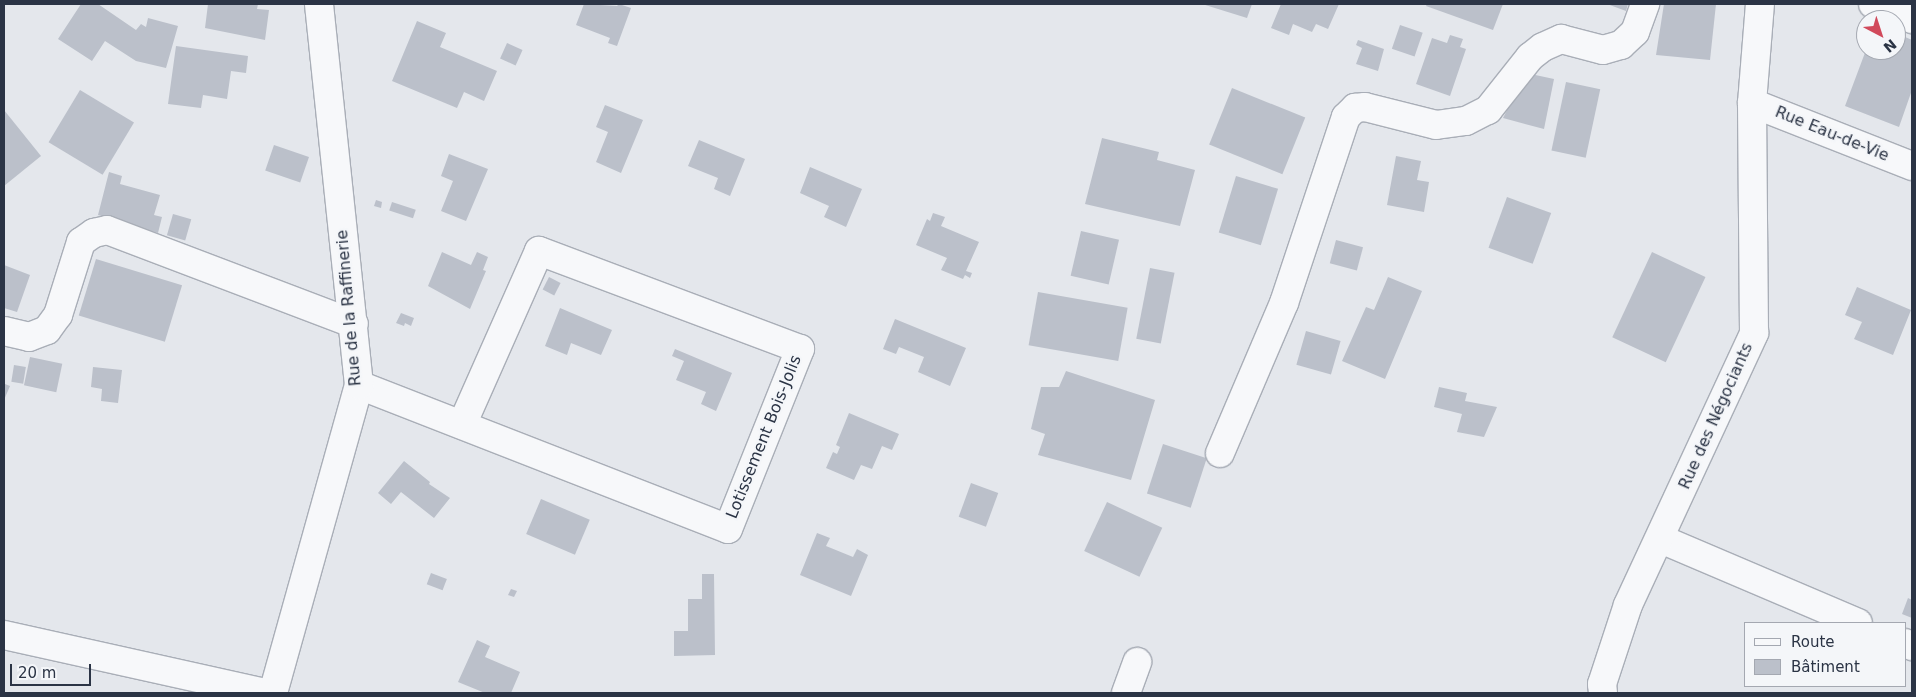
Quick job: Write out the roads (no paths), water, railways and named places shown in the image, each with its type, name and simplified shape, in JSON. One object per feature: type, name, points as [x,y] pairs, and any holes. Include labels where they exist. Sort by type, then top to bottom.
[{"type":"street","name":"Rue de la Raffinerie","points":[[273,693],[359,385],[319,4]]},
{"type":"street","points":[[1220,453],[1284,302],[1346,117],[1355,108],[1365,107],[1436,125],[1466,121],[1488,110],[1530,57],[1543,47],[1561,39],[1603,50],[1621,45],[1636,32],[1646,4]]},
{"type":"street","name":"Rue des Négociants","points":[[1602,693],[1602,684],[1628,605],[1661,539],[1754,333],[1752,103],[1760,4]]},
{"type":"street","points":[[1873,4],[1912,19]]},
{"type":"street","name":"Rue Eau-de-Vie","points":[[1752,103],[1912,166]]},
{"type":"street","points":[[4,331],[29,337],[47,330],[58,316],[81,242],[94,233],[107,230],[354,324]]},
{"type":"street","name":"Lotissement Bois-Jolis","points":[[359,385],[728,529],[800,349],[539,251],[462,425]]},
{"type":"street","points":[[1661,539],[1856,622]]},
{"type":"street","points":[[4,635],[265,693]]},
{"type":"street","points":[[1126,693],[1137,662]]}]
